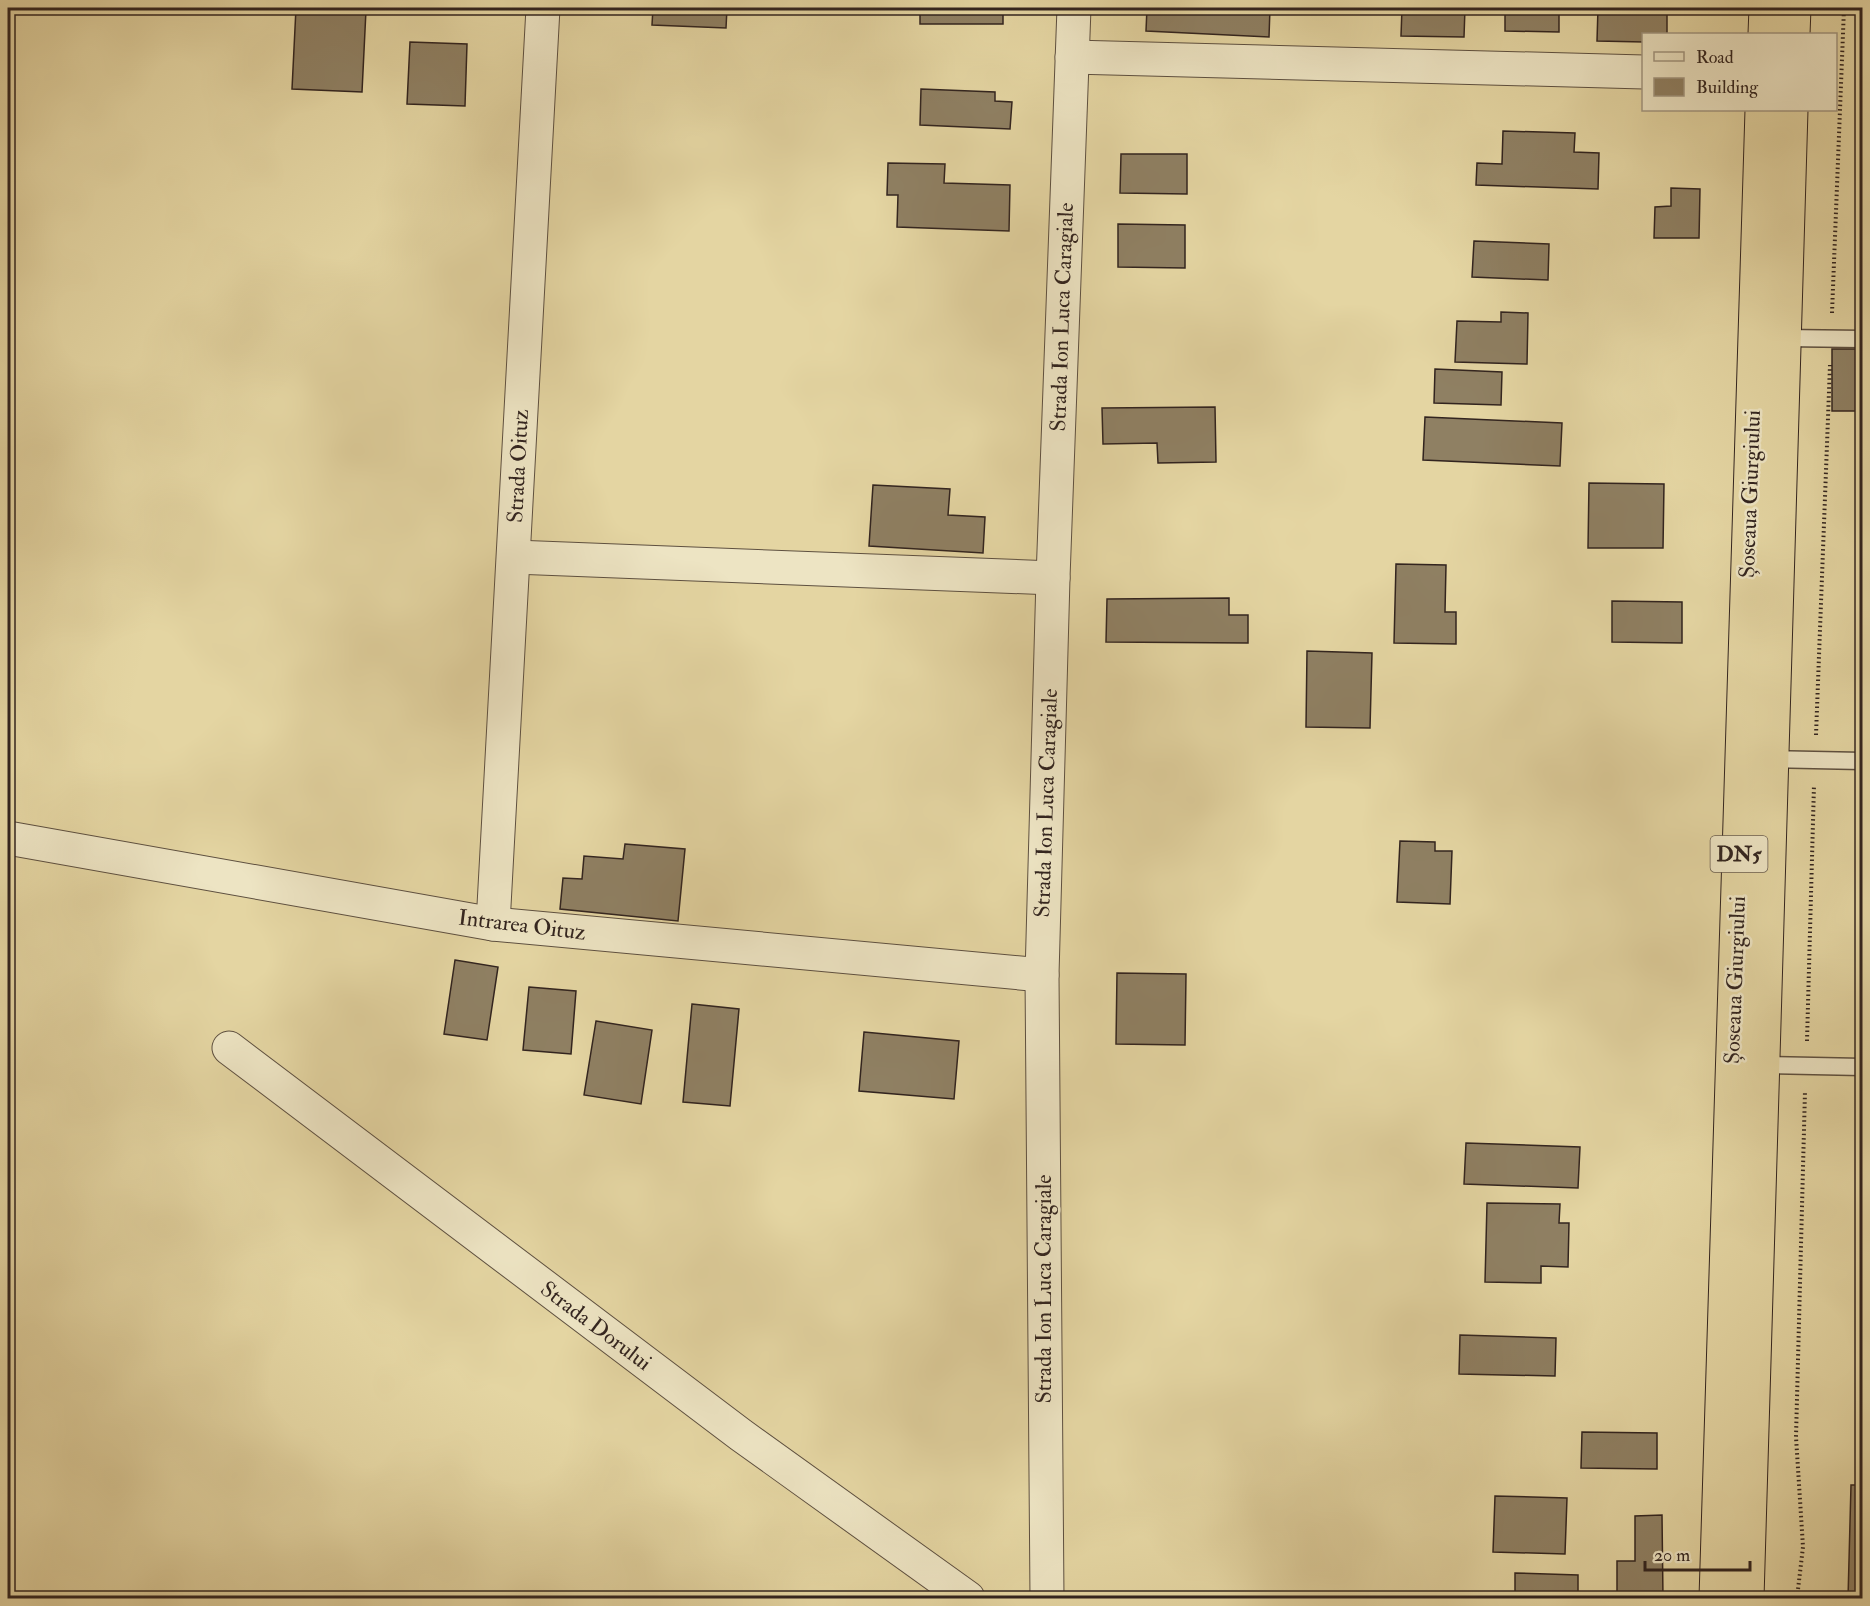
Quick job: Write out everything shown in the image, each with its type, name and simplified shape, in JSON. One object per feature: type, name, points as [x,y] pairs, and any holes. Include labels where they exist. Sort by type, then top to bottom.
[{"type":"highway","points":[[1765,33],[1766,8]]},
{"type":"highway","points":[[1793,33],[1794,8]]},
{"type":"highway","name":"Șoseaua Giurgiului","points":[[1716,1599],[1762,111]]},
{"type":"highway","name":"Șoseaua Giurgiului","points":[[1747,1599],[1791,111]]},
{"type":"street","name":"Strada Oituz","points":[[493,924],[543,8]]},
{"type":"street","name":"Strada Ion Luca Caragiale","points":[[1047,1599],[1042,975],[1053,578],[1074,8]]},
{"type":"street","points":[[1072,57],[1642,72]]},
{"type":"street","points":[[514,557],[1053,578]]},
{"type":"street","name":"Intrarea Oituz","points":[[8,838],[493,924],[1042,975]]},
{"type":"street","name":"Strada Dorului","points":[[229,1048],[741,1435],[968,1599]]},
{"type":"lane","points":[[1784,338],[1863,339]]},
{"type":"lane","points":[[1771,759],[1863,761]]},
{"type":"lane","points":[[1762,1065],[1863,1067]]},
{"type":"path","points":[[1797,1599],[1803,1547],[1796,1437],[1815,760],[1844,8]]},
{"type":"building","points":[[296,8],[366,10],[362,92],[292,89]]},
{"type":"building","points":[[653,8],[727,8],[726,28],[652,25]]},
{"type":"building","points":[[920,8],[1003,8],[1003,24],[920,24]]},
{"type":"building","points":[[1147,8],[1270,8],[1269,37],[1146,31]]},
{"type":"building","points":[[1402,8],[1465,8],[1464,37],[1401,36]]},
{"type":"building","points":[[1505,8],[1588,8],[1588,11],[1559,11],[1559,32],[1505,31]]},
{"type":"building","points":[[1598,8],[1667,8],[1667,33],[1642,33],[1642,42],[1597,41]]},
{"type":"building","points":[[410,42],[467,44],[465,106],[407,104]]},
{"type":"building","points":[[921,89],[995,92],[995,101],[1012,102],[1010,129],[920,125]]},
{"type":"building","points":[[1503,131],[1575,133],[1574,152],[1599,153],[1598,189],[1476,185],[1477,163],[1502,164]]},
{"type":"building","points":[[1121,154],[1187,154],[1187,194],[1120,193]]},
{"type":"building","points":[[888,163],[945,164],[944,183],[1010,185],[1009,231],[897,227],[898,195],[887,195]]},
{"type":"building","points":[[1671,188],[1700,189],[1699,238],[1654,238],[1655,207],[1671,206]]},
{"type":"building","points":[[1118,224],[1185,225],[1185,268],[1118,267]]},
{"type":"building","points":[[1474,241],[1549,244],[1548,280],[1472,277]]},
{"type":"building","points":[[1501,312],[1528,313],[1527,364],[1455,362],[1457,321],[1501,322]]},
{"type":"building","points":[[1832,349],[1862,349],[1862,411],[1832,411]]},
{"type":"building","points":[[1435,369],[1502,372],[1501,405],[1434,403]]},
{"type":"building","points":[[1215,407],[1216,462],[1158,463],[1157,443],[1103,444],[1102,408]]},
{"type":"building","points":[[1425,417],[1562,423],[1560,466],[1423,460]]},
{"type":"building","points":[[1589,483],[1664,484],[1663,548],[1588,548]]},
{"type":"building","points":[[873,485],[950,489],[948,515],[985,517],[983,553],[869,546]]},
{"type":"building","points":[[1396,564],[1446,565],[1445,612],[1456,612],[1456,644],[1394,643]]},
{"type":"building","points":[[1229,598],[1229,615],[1248,615],[1248,643],[1106,642],[1107,599]]},
{"type":"building","points":[[1612,601],[1682,602],[1682,643],[1612,642]]},
{"type":"building","points":[[1307,651],[1372,653],[1370,728],[1306,727]]},
{"type":"building","points":[[1400,841],[1435,842],[1435,851],[1452,851],[1450,904],[1397,902]]},
{"type":"building","points":[[625,844],[685,849],[678,921],[560,909],[563,878],[582,879],[584,856],[623,859]]},
{"type":"building","points":[[455,960],[498,967],[487,1040],[444,1034]]},
{"type":"building","points":[[1117,973],[1186,974],[1185,1045],[1116,1044]]},
{"type":"building","points":[[529,987],[576,991],[571,1054],[523,1050]]},
{"type":"building","points":[[692,1004],[739,1009],[730,1106],[683,1102]]},
{"type":"building","points":[[596,1021],[652,1030],[641,1104],[584,1095]]},
{"type":"building","points":[[864,1032],[959,1041],[954,1099],[859,1091]]},
{"type":"building","points":[[1862,1106],[1862,1297],[1858,1297]]},
{"type":"building","points":[[1466,1143],[1580,1147],[1578,1188],[1464,1184]]},
{"type":"building","points":[[1487,1203],[1560,1204],[1559,1223],[1569,1223],[1568,1267],[1541,1266],[1541,1283],[1485,1282]]},
{"type":"building","points":[[1460,1335],[1556,1338],[1555,1376],[1459,1374]]},
{"type":"building","points":[[1859,1372],[1862,1372],[1862,1427],[1858,1427]]},
{"type":"building","points":[[1582,1432],[1657,1433],[1657,1469],[1581,1468]]},
{"type":"building","points":[[1851,1485],[1862,1485],[1862,1598],[1848,1598]]},
{"type":"building","points":[[1495,1496],[1567,1498],[1565,1554],[1493,1552]]},
{"type":"building","points":[[1662,1515],[1663,1598],[1617,1598],[1617,1561],[1635,1561],[1635,1516]]},
{"type":"building","points":[[1515,1573],[1578,1575],[1578,1598],[1515,1598]]}]
